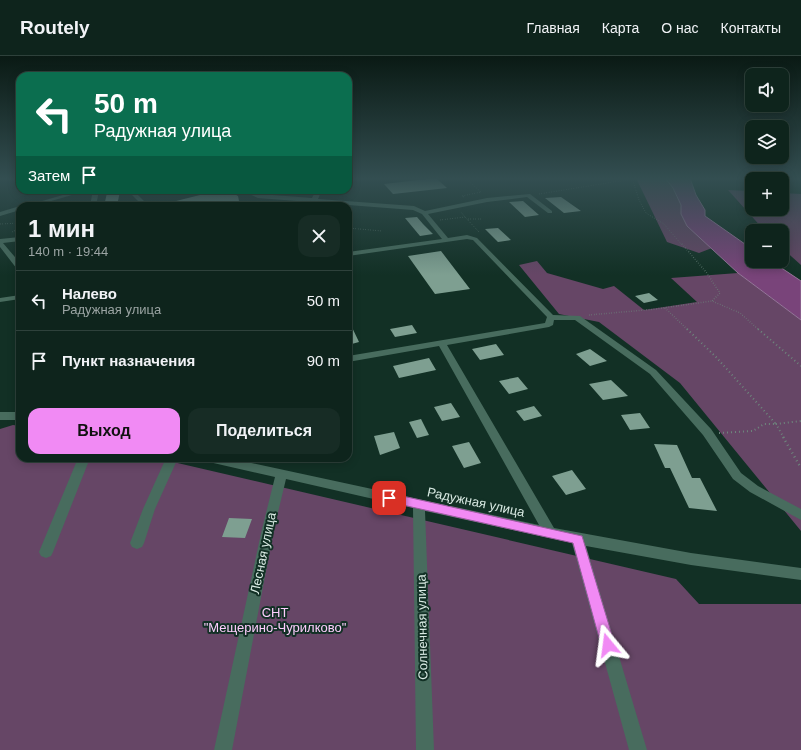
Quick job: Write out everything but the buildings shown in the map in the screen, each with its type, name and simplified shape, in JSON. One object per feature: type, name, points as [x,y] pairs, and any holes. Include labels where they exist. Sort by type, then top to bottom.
[{"type":"street","points":[[0,214],[12,210]]},
{"type":"street","points":[[420,210],[424,213],[446,240]]},
{"type":"street","points":[[424,213],[440,210]]},
{"type":"street","points":[[352,253],[467,237],[476,238],[551,317],[577,318],[633,356],[653,372],[707,432],[737,476],[754,489],[801,515]]},
{"type":"street","points":[[16,239],[0,242],[3,252],[16,263]]},
{"type":"street","points":[[0,300],[16,298]]},
{"type":"street","points":[[352,359],[549,325],[551,317]]},
{"type":"street","points":[[442,343],[550,533]]},
{"type":"street","points":[[0,416],[16,416]]},
{"type":"street","points":[[46,552],[82,462]]},
{"type":"street","points":[[137,543],[149,509],[170,462]]},
{"type":"street","name":"Радужная улица","points":[[227,462],[578,539],[691,559],[801,574]]},
{"type":"street","name":"Лесная улица","points":[[223,750],[268,529],[281,474]]},
{"type":"street","name":"Солнечная улица","points":[[419,504],[425,750]]},
{"type":"street","points":[[578,539],[638,750]]},
{"type":"path","points":[[438,230],[444,220],[456,210]]},
{"type":"path","points":[[462,210],[468,220],[480,233],[476,238]]},
{"type":"path","points":[[645,210],[646,213],[664,224],[706,272],[720,294],[712,301]]},
{"type":"path","points":[[431,222],[465,216]]},
{"type":"path","points":[[468,220],[482,219]]},
{"type":"path","points":[[0,224],[16,223]]},
{"type":"path","points":[[352,228],[382,231]]},
{"type":"path","points":[[577,318],[618,311],[639,311],[712,301],[740,313],[801,366]]},
{"type":"path","points":[[665,308],[716,357],[776,424],[801,468]]},
{"type":"path","points":[[707,432],[724,433],[753,431],[764,424],[801,421]]},
{"type":"green space","points":[[652,210],[681,210],[681,214],[687,226],[712,248],[699,253],[667,242]]},
{"type":"green space","points":[[789,210],[801,210],[801,265],[789,254],[789,224],[759,224],[751,216],[789,216]]},
{"type":"green space","points":[[537,261],[547,273],[603,289],[614,286],[644,310],[697,302],[671,278],[738,273],[801,320],[801,531],[680,383],[599,322],[559,314],[519,265]]},
{"type":"green space","name":"СНТ \"Мещерино-Чурилково\"","points":[[16,425],[16,462],[173,462],[676,579],[699,604],[801,604],[801,750],[0,750],[0,429]]},
{"type":"shaded area","points":[[681,210],[705,210],[705,216],[745,244],[745,268],[782,268],[801,281],[801,320],[738,273],[687,226],[681,214]]},
{"type":"route","points":[[389,498],[578,539],[608,645]]}]
